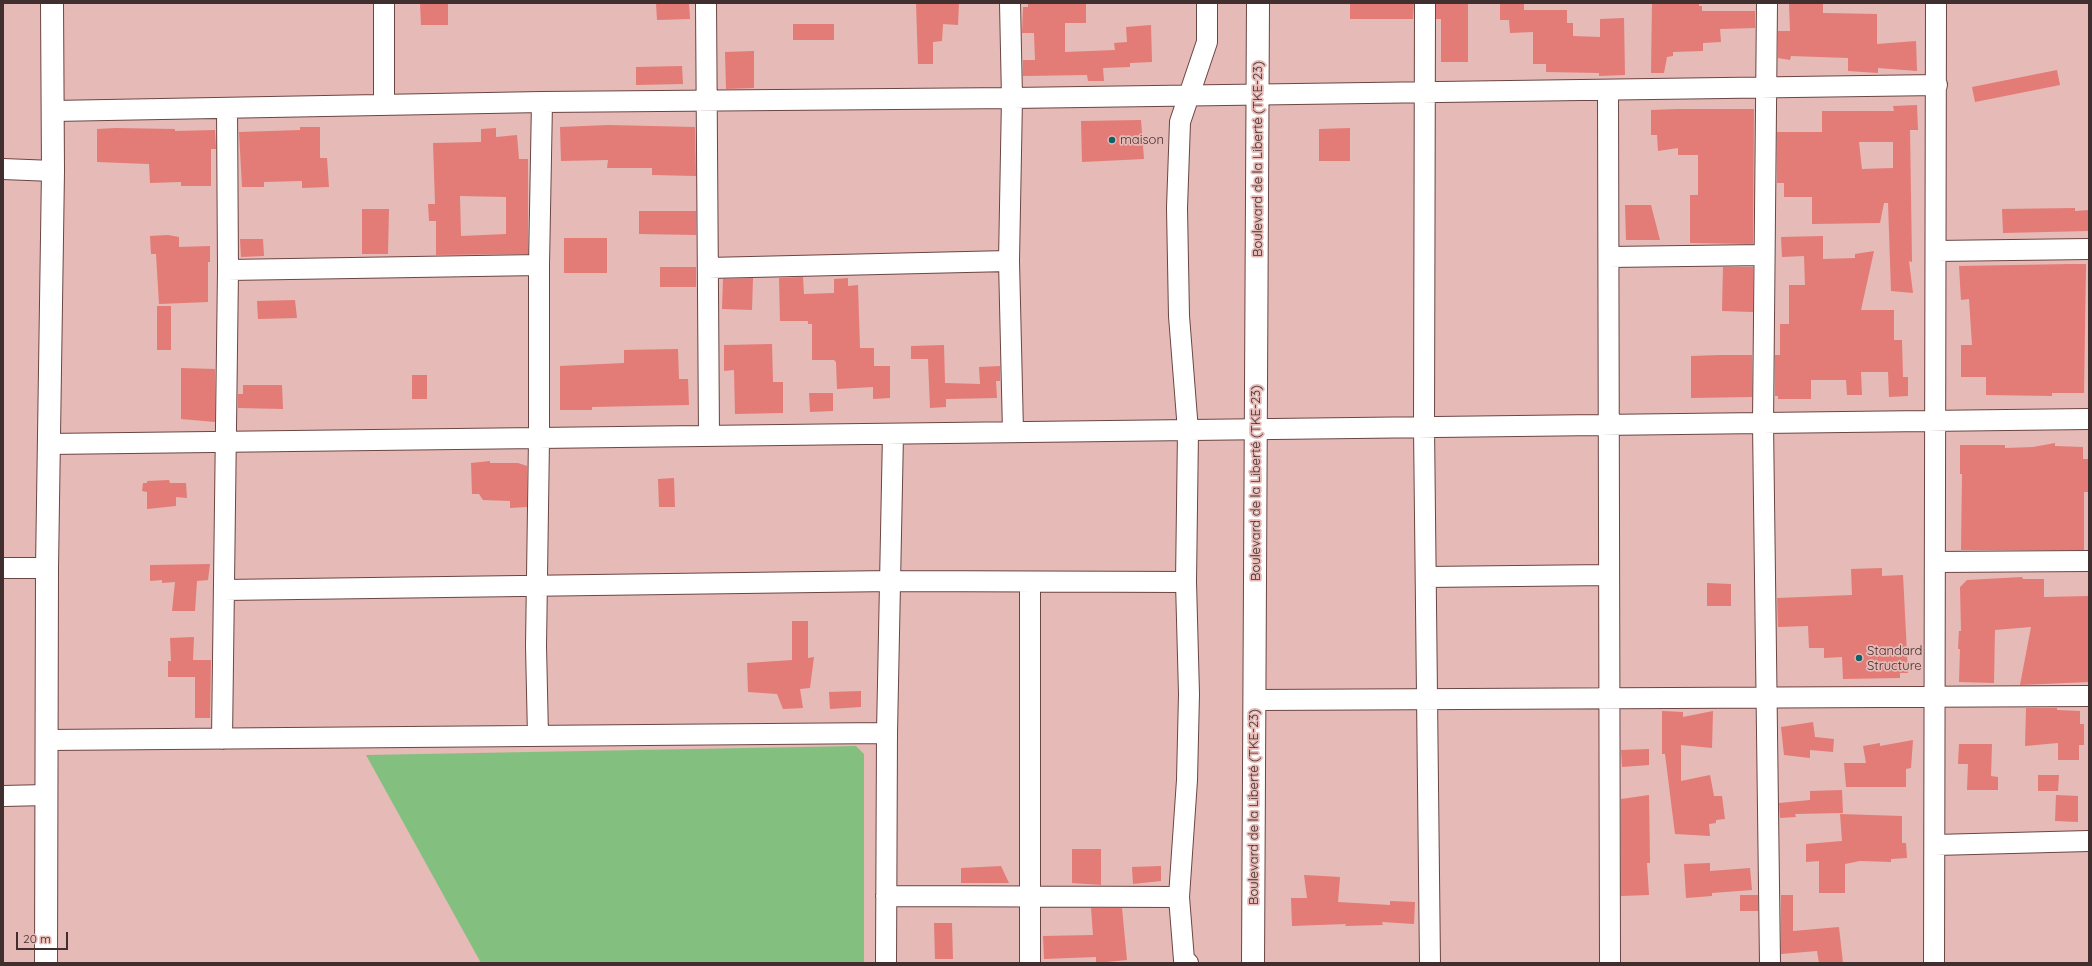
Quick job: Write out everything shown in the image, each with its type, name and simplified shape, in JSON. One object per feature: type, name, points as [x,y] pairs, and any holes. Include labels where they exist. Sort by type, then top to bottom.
[{"type":"street","points":[[46,963],[48,444],[53,171],[52,3]]},
{"type":"street","points":[[384,3],[384,105]]},
{"type":"street","points":[[706,3],[709,436]]},
{"type":"street","points":[[1010,3],[1012,98],[1009,261],[1013,432]]},
{"type":"street","points":[[1185,962],[1179,897],[1183,858],[1189,694],[1186,582],[1188,431],[1179,316],[1177,208],[1180,122],[1207,42],[1207,3]]},
{"type":"street","name":"Boulevard de la Liberté (TKE-23)","points":[[1253,963],[1258,3]]},
{"type":"street","points":[[1425,3],[1424,427],[1430,963]]},
{"type":"street","points":[[1767,3],[1763,423],[1770,963]]},
{"type":"street","points":[[1934,963],[1936,3]]},
{"type":"street","points":[[53,111],[542,102],[1012,98],[1937,85]]},
{"type":"street","points":[[1608,90],[1610,425],[1610,963]]},
{"type":"street","points":[[538,736],[537,586],[539,265],[542,102]]},
{"type":"street","points":[[222,739],[228,270],[227,108]]},
{"type":"street","points":[[3,170],[53,171]]},
{"type":"street","points":[[1936,251],[2089,249]]},
{"type":"street","points":[[1609,257],[1764,255]]},
{"type":"street","points":[[708,268],[1009,261]]},
{"type":"street","points":[[228,270],[539,265]]},
{"type":"street","points":[[48,444],[2089,419]]},
{"type":"street","points":[[886,963],[887,733],[893,434]]},
{"type":"street","points":[[1935,562],[2089,561]]},
{"type":"street","points":[[3,568],[47,568]]},
{"type":"street","points":[[1426,576],[1609,575]]},
{"type":"street","points":[[224,590],[891,581],[1186,582]]},
{"type":"street","points":[[1030,582],[1030,963]]},
{"type":"street","points":[[1255,700],[2089,696]]},
{"type":"street","points":[[48,740],[887,733]]},
{"type":"street","points":[[3,796],[47,795]]},
{"type":"street","points":[[1935,845],[2089,841]]},
{"type":"street","points":[[886,896],[1179,897]]},
{"type":"green space","points":[[856,746],[864,754],[864,963],[481,963],[366,755]]},
{"type":"building","points":[[420,3],[448,3],[448,25],[421,25]]},
{"type":"building","points":[[656,3],[689,3],[690,19],[657,20]]},
{"type":"building","points":[[916,3],[959,3],[958,25],[943,24],[942,41],[933,42],[933,64],[918,64]]},
{"type":"building","points":[[1028,3],[1086,3],[1086,23],[1065,23],[1065,52],[1115,50],[1114,43],[1127,42],[1126,27],[1151,25],[1152,62],[1130,63],[1130,67],[1103,68],[1104,81],[1088,81],[1087,75],[1023,76],[1023,60],[1035,60],[1034,33],[1022,33],[1023,7],[1028,7]]},
{"type":"building","points":[[1350,3],[1414,3],[1413,19],[1350,19]]},
{"type":"building","points":[[1436,3],[1468,3],[1468,62],[1441,62],[1441,19],[1436,19]]},
{"type":"building","points":[[1500,3],[1524,3],[1524,10],[1567,10],[1567,23],[1573,23],[1573,36],[1600,37],[1600,19],[1624,18],[1625,75],[1599,76],[1599,73],[1546,72],[1546,64],[1533,64],[1533,32],[1510,33],[1509,20],[1500,20]]},
{"type":"building","points":[[1652,3],[1699,3],[1699,6],[1702,6],[1702,11],[1755,11],[1755,28],[1720,29],[1721,42],[1703,43],[1703,51],[1673,52],[1673,56],[1667,57],[1664,73],[1651,73]]},
{"type":"building","points":[[1789,3],[1823,3],[1823,13],[1877,14],[1877,44],[1916,41],[1917,71],[1878,68],[1878,73],[1848,71],[1848,58],[1791,56],[1790,60],[1778,58],[1778,31],[1790,31]]},
{"type":"building","points":[[793,24],[834,24],[834,40],[793,40]]},
{"type":"building","points":[[754,51],[754,88],[726,89],[725,52]]},
{"type":"building","points":[[682,66],[683,84],[636,85],[636,67]]},
{"type":"building","points":[[2057,70],[2060,85],[1975,102],[1972,87]]},
{"type":"building","points":[[1917,105],[1918,130],[1910,130],[1912,262],[1909,261],[1913,293],[1891,291],[1888,203],[1884,203],[1880,223],[1812,224],[1812,197],[1784,197],[1784,183],[1777,183],[1777,132],[1822,132],[1822,111],[1894,111],[1893,106]],"holes":[[[1859,142],[1893,142],[1893,168],[1862,169]]]},
{"type":"building","points":[[1754,109],[1753,244],[1690,243],[1690,195],[1698,195],[1698,155],[1678,155],[1678,148],[1658,151],[1657,135],[1651,135],[1651,110]]},
{"type":"building","name":"maison","points":[[1141,120],[1144,159],[1082,162],[1081,121]]},
{"type":"building","points":[[608,125],[695,127],[696,176],[652,175],[652,168],[607,168],[608,160],[561,161],[560,127]]},
{"type":"building","points":[[300,127],[320,127],[320,158],[327,158],[329,187],[302,188],[302,181],[264,182],[264,187],[242,187],[239,132],[300,130]]},
{"type":"building","points":[[496,128],[496,137],[517,135],[519,159],[528,159],[528,254],[436,255],[436,221],[429,221],[428,204],[435,204],[433,143],[481,142],[481,129]],"holes":[[[460,196],[506,197],[506,234],[461,236]]]},
{"type":"building","points":[[1350,128],[1350,161],[1319,161],[1319,129]]},
{"type":"building","points":[[97,129],[175,129],[175,131],[215,130],[216,149],[211,149],[211,186],[181,186],[181,182],[150,183],[149,164],[97,162]]},
{"type":"building","points":[[1625,205],[1651,205],[1660,240],[1626,240]]},
{"type":"building","points":[[2075,208],[2075,211],[2089,210],[2089,231],[2003,233],[2002,209]]},
{"type":"building","points":[[362,209],[389,209],[388,254],[362,254]]},
{"type":"building","points":[[639,211],[696,211],[696,235],[639,234]]},
{"type":"building","points":[[168,235],[179,237],[179,247],[210,246],[210,262],[208,262],[208,302],[159,304],[156,254],[151,254],[150,236]]},
{"type":"building","points":[[1823,236],[1823,259],[1855,258],[1855,254],[1874,251],[1861,310],[1894,310],[1894,340],[1902,340],[1903,377],[1908,377],[1908,396],[1889,397],[1888,372],[1861,372],[1862,395],[1847,395],[1846,380],[1811,380],[1811,399],[1778,399],[1778,396],[1775,396],[1775,355],[1780,355],[1780,324],[1789,324],[1789,285],[1805,285],[1804,256],[1782,257],[1781,237]]},
{"type":"building","points":[[564,238],[607,238],[607,273],[564,273]]},
{"type":"building","points":[[240,239],[263,239],[264,256],[241,257]]},
{"type":"building","points":[[2086,264],[2084,393],[2052,393],[2052,396],[1986,395],[1986,377],[1961,377],[1961,345],[1972,345],[1969,299],[1961,300],[1959,266]]},
{"type":"building","points":[[660,267],[696,267],[696,287],[660,287]]},
{"type":"building","points":[[1723,267],[1753,267],[1753,312],[1722,311]]},
{"type":"building","points":[[803,277],[804,294],[834,293],[834,279],[848,278],[848,286],[858,285],[860,348],[874,348],[874,366],[890,366],[890,398],[873,399],[873,387],[837,389],[836,362],[834,360],[812,360],[812,324],[808,324],[808,321],[780,321],[779,278]]},
{"type":"building","points":[[753,278],[752,310],[722,309],[723,279]]},
{"type":"building","points":[[295,300],[297,318],[258,319],[257,301]]},
{"type":"building","points":[[157,306],[171,306],[171,350],[157,350]]},
{"type":"building","points":[[772,344],[773,382],[783,382],[783,413],[735,414],[734,370],[724,371],[724,345]]},
{"type":"building","points":[[944,345],[945,383],[980,384],[979,367],[1000,366],[1000,381],[996,381],[997,398],[946,399],[946,407],[930,408],[928,359],[911,359],[911,346]]},
{"type":"building","points":[[678,349],[679,379],[688,379],[689,405],[592,407],[592,410],[560,410],[560,366],[624,363],[624,350]]},
{"type":"building","points":[[1752,355],[1752,397],[1691,398],[1691,356]]},
{"type":"building","points":[[181,368],[215,369],[215,422],[181,419]]},
{"type":"building","points":[[412,375],[427,375],[427,399],[412,399]]},
{"type":"building","points":[[243,385],[282,385],[283,409],[238,408],[238,394],[243,394]]},
{"type":"building","points":[[809,393],[833,393],[833,411],[810,412]]},
{"type":"building","points":[[2055,443],[2055,446],[2083,447],[2083,459],[2089,459],[2089,492],[2084,492],[2084,550],[1961,550],[1962,474],[1960,474],[1960,445],[2005,445],[2005,448],[2033,447]]},
{"type":"building","points":[[490,461],[490,463],[518,463],[527,466],[527,507],[510,508],[510,501],[483,500],[479,494],[472,494],[471,463]]},
{"type":"building","points":[[674,478],[675,507],[659,507],[658,479]]},
{"type":"building","points":[[169,480],[170,483],[186,483],[187,498],[176,497],[176,506],[147,509],[147,492],[142,491],[143,483],[147,483],[147,481]]},
{"type":"building","points":[[210,564],[208,580],[197,581],[195,611],[172,611],[175,582],[162,583],[162,580],[150,581],[150,565]]},
{"type":"building","points":[[1882,568],[1882,576],[1903,575],[1908,673],[1900,673],[1900,678],[1843,679],[1842,657],[1824,658],[1824,648],[1809,648],[1808,626],[1778,627],[1777,598],[1852,595],[1851,569]]},
{"type":"building","points":[[2022,577],[2023,579],[2044,579],[2044,597],[2089,596],[2089,682],[2020,685],[2031,627],[1995,630],[1994,683],[1959,682],[1960,649],[1958,649],[1959,631],[1961,631],[1960,587],[1967,580]]},
{"type":"building","points":[[1707,583],[1731,584],[1731,606],[1707,606]]},
{"type":"building","points":[[792,621],[808,621],[808,658],[814,657],[810,688],[800,689],[803,708],[783,709],[777,694],[748,692],[747,663],[792,660]]},
{"type":"building","points":[[194,637],[193,660],[211,660],[210,718],[195,718],[195,677],[168,677],[168,661],[171,661],[170,638]]},
{"type":"building","points":[[861,691],[861,707],[830,709],[829,692]]},
{"type":"building","points":[[2026,708],[2057,708],[2057,710],[2080,711],[2080,724],[2084,724],[2084,745],[2079,745],[2079,760],[2058,760],[2058,743],[2025,746]]},
{"type":"building","points":[[1662,711],[1683,712],[1683,717],[1713,711],[1712,748],[1681,745],[1681,781],[1710,775],[1714,796],[1722,796],[1725,819],[1716,820],[1716,823],[1709,824],[1710,836],[1675,834],[1665,754],[1662,754]]},
{"type":"building","points":[[1813,722],[1815,737],[1834,739],[1833,752],[1810,750],[1810,758],[1784,755],[1781,727]]},
{"type":"building","points":[[1913,740],[1911,768],[1906,769],[1906,787],[1846,787],[1844,763],[1866,763],[1863,746],[1880,743],[1880,746]]},
{"type":"building","points":[[1959,744],[1992,744],[1991,776],[1998,777],[1998,790],[1967,790],[1968,764],[1958,764]]},
{"type":"building","points":[[1649,749],[1649,765],[1622,767],[1621,750]]},
{"type":"building","points":[[2038,775],[2059,775],[2058,791],[2038,791]]},
{"type":"building","points":[[1842,790],[1843,813],[1795,814],[1796,817],[1780,818],[1779,803],[1810,800],[1810,791]]},
{"type":"building","points":[[1649,795],[1650,863],[1647,863],[1649,895],[1621,896],[1621,799]]},
{"type":"building","points":[[2056,795],[2078,796],[2078,822],[2055,821]]},
{"type":"building","points":[[1840,814],[1902,816],[1902,843],[1906,843],[1907,858],[1891,859],[1891,862],[1860,861],[1845,864],[1845,893],[1819,893],[1819,861],[1806,862],[1806,844],[1842,841]]},
{"type":"building","points":[[1072,849],[1101,849],[1101,885],[1072,883]]},
{"type":"building","points":[[1710,863],[1710,871],[1750,868],[1752,890],[1712,893],[1712,896],[1686,898],[1684,864]]},
{"type":"building","points":[[1001,866],[1009,883],[961,883],[961,868]]},
{"type":"building","points":[[1161,866],[1161,881],[1133,884],[1132,867]]},
{"type":"building","points":[[1304,875],[1340,877],[1338,902],[1390,905],[1390,901],[1415,902],[1414,924],[1382,922],[1383,925],[1345,926],[1346,924],[1292,926],[1291,898],[1307,898]]},
{"type":"building","points":[[1740,895],[1758,895],[1758,911],[1740,911]]},
{"type":"building","points":[[1781,895],[1793,895],[1793,931],[1839,927],[1843,963],[1819,963],[1817,951],[1781,954]]},
{"type":"building","points":[[1091,908],[1122,908],[1127,960],[1096,963],[1096,957],[1044,959],[1043,936],[1093,935]]},
{"type":"building","points":[[934,923],[952,923],[953,959],[935,959]]},
{"type":"place","name":"maison","points":[[1112,140]]},
{"type":"place","name":"Standard Structure","points":[[1859,658]]}]
